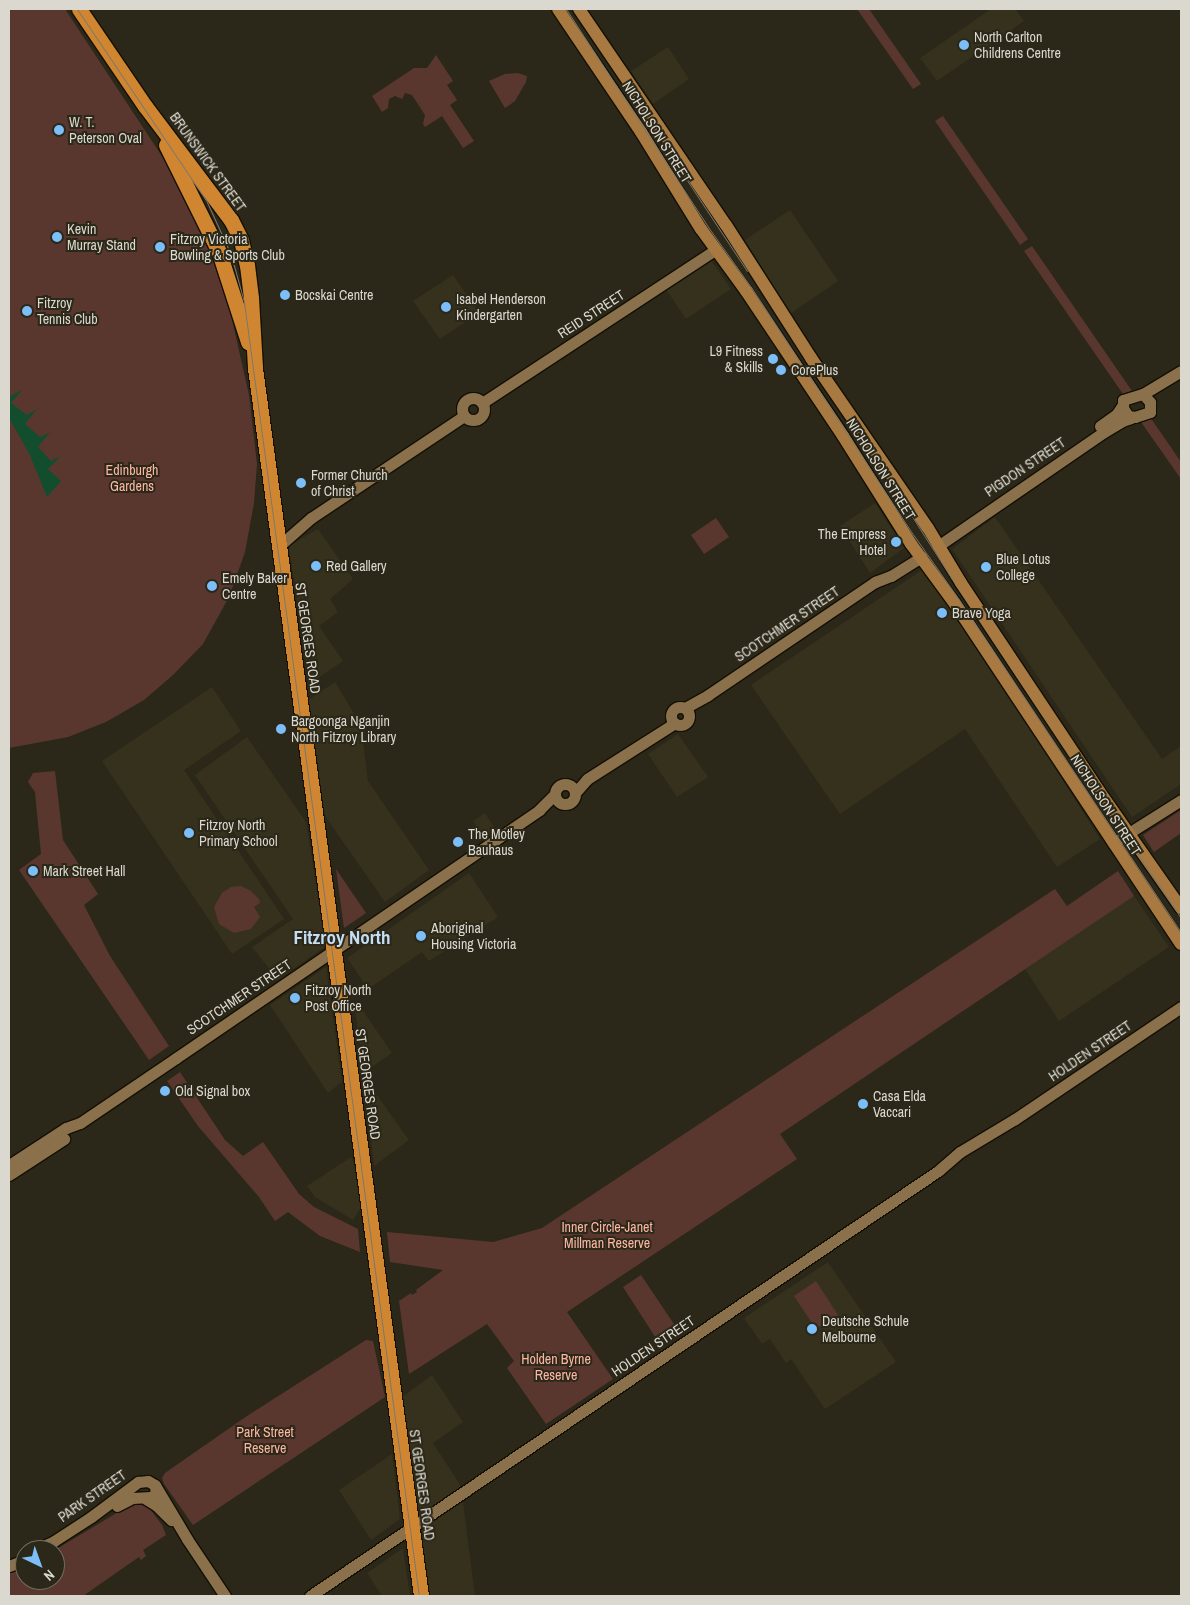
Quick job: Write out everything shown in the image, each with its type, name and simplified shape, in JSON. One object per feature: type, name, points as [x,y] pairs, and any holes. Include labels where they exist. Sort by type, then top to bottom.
[{"type":"highway","name":"BRUNSWICK STREET","points":[[79,9],[145,106],[217,200],[241,240]]},
{"type":"highway","name":"BRUNSWICK STREET","points":[[145,106],[198,206],[219,252]]},
{"type":"highway","name":"ST GEORGES ROAD","points":[[241,240],[251,298],[255,368],[421,1596]]},
{"type":"highway","name":"ST GEORGES ROAD","points":[[219,252],[235,298],[255,368]]},
{"type":"main road","name":"NICHOLSON STREET","points":[[558,9],[716,249],[798,368],[918,554],[989,655],[1181,944]]},
{"type":"main road","name":"NICHOLSON STREET","points":[[579,9],[733,236],[811,358],[936,542],[1002,646],[1181,908]]},
{"type":"main road","points":[[716,249],[733,236]]},
{"type":"main road","points":[[798,368],[811,358]]},
{"type":"main road","points":[[918,554],[936,542]]},
{"type":"main road","points":[[989,655],[1002,646]]},
{"type":"street","name":"REID STREET","points":[[278,540],[464,416],[462,408],[466,400],[474,398],[482,403],[716,249]]},
{"type":"street","points":[[1181,371],[1142,394],[1124,399],[1122,406],[1126,414],[1131,418],[1148,414],[1154,398],[1181,379]]},
{"type":"street","points":[[1142,394],[1151,405]]},
{"type":"street","name":"PIGDON STREET","points":[[936,542],[1111,418],[1122,406]]},
{"type":"street","name":"PIGDON STREET","points":[[936,542],[1122,420],[1131,418]]},
{"type":"street","name":"SCOTCHMER STREET","points":[[572,789],[673,720],[675,708],[687,711],[882,578],[891,576],[918,554]]},
{"type":"street","points":[[559,785],[572,789],[573,800],[568,804],[556,799],[559,785]]},
{"type":"street","name":"SCOTCHMER STREET","points":[[9,1175],[69,1135],[80,1123],[556,799]]},
{"type":"street","points":[[1113,843],[1181,800]]},
{"type":"street","name":"HOLDEN STREET","points":[[310,1596],[938,1171],[980,1147],[1015,1119],[1181,1007]]},
{"type":"street","name":"SCOTCHMER STREET","points":[[9,1165],[66,1128],[80,1123]]},
{"type":"street","name":"PARK STREET","points":[[56,1540],[104,1508],[138,1482],[146,1480],[155,1486]]},
{"type":"street","points":[[155,1486],[155,1495],[146,1499],[163,1512],[187,1539]]},
{"type":"street","points":[[155,1486],[225,1596]]},
{"type":"street","name":"PARK STREET","points":[[65,1541],[100,1520],[124,1501],[135,1497],[146,1499]]},
{"type":"shaded area","name":"North Carlton Childrens Centre","points":[[991,9],[1015,9],[1024,21],[937,81],[920,58]]},
{"type":"shaded area","points":[[668,47],[689,79],[653,104],[631,71]]},
{"type":"shaded area","points":[[790,210],[838,281],[790,314],[745,240]]},
{"type":"shaded area","points":[[710,259],[731,289],[686,319],[665,288]]},
{"type":"shaded area","name":"Isabel Henderson Kindergarten","points":[[453,275],[479,313],[440,339],[413,301]]},
{"type":"shaded area","points":[[23,389],[11,403],[27,415],[37,409],[25,424],[40,437],[50,432],[38,447],[51,461],[61,456],[48,469],[61,481],[47,497],[29,453],[9,418],[9,397]]},
{"type":"shaded area","points":[[875,503],[904,548],[870,573],[840,526]]},
{"type":"shaded area","points":[[995,517],[1162,759],[1181,746],[1181,784],[1132,817],[952,549]]},
{"type":"shaded area","points":[[318,529],[353,579],[330,599],[338,612],[319,626],[343,661],[309,684],[289,546]]},
{"type":"shaded area","points":[[925,568],[1011,698],[1100,839],[1057,867],[965,729],[840,814],[751,685]]},
{"type":"shaded area","points":[[335,682],[361,725],[368,781],[429,870],[385,902],[325,816],[308,700]]},
{"type":"shaded area","name":"Fitzroy North Primary School","points":[[212,687],[241,731],[184,770],[284,919],[232,954],[102,761]]},
{"type":"shaded area","points":[[678,734],[708,777],[677,797],[648,754]]},
{"type":"shaded area","points":[[247,737],[306,822],[326,946],[278,980],[252,947],[293,919],[195,775]]},
{"type":"shaded area","points":[[485,813],[495,829],[484,837],[473,821]]},
{"type":"shaded area","points":[[469,873],[498,917],[429,961],[422,952],[368,989],[347,958]]},
{"type":"shaded area","points":[[1134,896],[1169,947],[1059,1021],[1025,969]]},
{"type":"shaded area","points":[[326,967],[342,1082],[328,1093],[270,1005]]},
{"type":"shaded area","points":[[354,1002],[357,1002],[392,1053],[366,1071],[363,1067]]},
{"type":"shaded area","points":[[364,1077],[409,1140],[374,1166]]},
{"type":"shaded area","points":[[351,1157],[354,1163],[361,1207],[353,1220],[315,1197],[307,1186]]},
{"type":"shaded area","name":"Deutsche Schule Melbourne","points":[[828,1262],[896,1362],[825,1409],[791,1359],[786,1363],[770,1339],[762,1344],[744,1318]]},
{"type":"shaded area","points":[[432,1375],[463,1422],[433,1443],[459,1483],[475,1596],[429,1596],[401,1398]]},
{"type":"shaded area","points":[[392,1454],[400,1519],[371,1540],[339,1490]]},
{"type":"shaded area","points":[[403,1548],[410,1596],[382,1596],[367,1573]]},
{"type":"green space","name":"Edinburgh Gardens","points":[[9,9],[65,9],[169,167],[209,250],[229,306],[249,395],[257,464],[254,503],[245,552],[229,597],[203,644],[173,675],[144,700],[106,722],[68,737],[9,748]]},
{"type":"green space","points":[[857,9],[869,9],[921,84],[913,89]]},
{"type":"green space","points":[[436,55],[453,81],[447,85],[457,100],[450,105],[474,141],[463,148],[442,116],[425,127],[423,124],[425,115],[412,95],[405,93],[402,99],[395,96],[389,99],[388,108],[382,112],[372,96],[414,68],[427,68]]},
{"type":"green space","points":[[518,73],[527,76],[526,82],[515,101],[505,108],[489,81],[505,74]]},
{"type":"green space","points":[[943,116],[1028,239],[1020,245],[935,121]]},
{"type":"green space","points":[[1032,246],[1132,391],[1123,394],[1024,251]]},
{"type":"green space","points":[[1150,417],[1181,462],[1181,479],[1141,422]]},
{"type":"green space","points":[[716,518],[729,537],[704,554],[691,535]]},
{"type":"green space","points":[[55,771],[63,840],[98,894],[84,905],[110,956],[169,1046],[149,1060],[19,870],[41,854],[35,792],[28,782],[33,773]]},
{"type":"green space","points":[[1181,810],[1181,833],[1154,852],[1143,835]]},
{"type":"green space","points":[[336,869],[366,913],[344,928]]},
{"type":"green space","name":"Inner Circle-Janet Millman Reserve","points":[[1118,871],[1134,896],[780,1134],[797,1159],[567,1312],[613,1379],[546,1424],[507,1368],[514,1361],[487,1324],[409,1374],[399,1301],[411,1293],[412,1295],[417,1292],[416,1290],[443,1270],[390,1262],[387,1232],[493,1242],[542,1228],[1055,889],[1067,906]]},
{"type":"green space","points":[[241,886],[251,891],[259,899],[260,903],[254,907],[260,917],[251,929],[234,933],[219,924],[214,907],[222,893],[231,887]]},
{"type":"green space","points":[[180,1072],[225,1140],[243,1156],[263,1142],[299,1194],[314,1207],[358,1229],[360,1252],[320,1236],[288,1212],[275,1221],[259,1197],[198,1126],[167,1081]]},
{"type":"green space","points":[[641,1275],[680,1333],[661,1346],[623,1287]]},
{"type":"green space","points":[[816,1281],[838,1315],[816,1329],[794,1296]]},
{"type":"green space","name":"Park Street Reserve","points":[[366,1340],[373,1341],[385,1397],[193,1525],[164,1484],[162,1478],[165,1473],[247,1416]]},
{"type":"green space","points":[[140,1504],[150,1509],[162,1525],[166,1535],[143,1550],[146,1556],[141,1560],[139,1557],[83,1596],[9,1596],[9,1569],[15,1566],[15,1590],[65,1590],[65,1544],[130,1505]]},
{"type":"tram line","points":[[77,9],[207,202],[231,255],[244,302],[419,1596]]},
{"type":"tram line","points":[[566,9],[708,227],[751,287],[912,533],[960,601],[1181,933]]},
{"type":"tram line","points":[[667,150],[747,271]]},
{"type":"tram line","points":[[867,452],[897,493],[952,579]]},
{"type":"tram line","points":[[1136,852],[1181,918]]},
{"type":"place","name":"North Carlton Childrens Centre","points":[[964,45]]},
{"type":"place","name":"W. T. Peterson Oval","points":[[59,130]]},
{"type":"place","name":"Kevin Murray Stand","points":[[57,237]]},
{"type":"place","name":"Fitzroy Victoria Bowling & Sports Club","points":[[160,247]]},
{"type":"place","name":"Bocskai Centre","points":[[285,295]]},
{"type":"place","name":"Isabel Henderson Kindergarten","points":[[446,307]]},
{"type":"place","name":"Fitzroy Tennis Club","points":[[27,311]]},
{"type":"place","name":"L9 Fitness & Skills","points":[[773,359]]},
{"type":"place","name":"CorePlus","points":[[781,370]]},
{"type":"place","name":"Former Church of Christ","points":[[301,483]]},
{"type":"place","name":"The Empress Hotel","points":[[896,542]]},
{"type":"place","name":"Red Gallery","points":[[316,566]]},
{"type":"place","name":"Blue Lotus College","points":[[986,567]]},
{"type":"place","name":"Emely Baker Centre","points":[[212,586]]},
{"type":"place","name":"Brave Yoga","points":[[942,613]]},
{"type":"place","name":"Bargoonga Nganjin North Fitzroy Library","points":[[281,729]]},
{"type":"place","name":"Fitzroy North Primary School","points":[[189,833]]},
{"type":"place","name":"The Motley Bauhaus","points":[[458,842]]},
{"type":"place","name":"Mark Street Hall","points":[[33,871]]},
{"type":"place","name":"Aboriginal Housing Victoria","points":[[421,936]]},
{"type":"place","name":"Fitzroy North Post Office","points":[[295,998]]},
{"type":"place","name":"Old Signal box","points":[[165,1091]]},
{"type":"place","name":"Casa Elda Vaccari","points":[[863,1104]]},
{"type":"place","name":"Deutsche Schule Melbourne","points":[[812,1329]]},
{"type":"district","name":"Fitzroy North","points":[[342,938]]},
{"type":"park label","name":"Holden Byrne Reserve","points":[[556,1368]]}]
